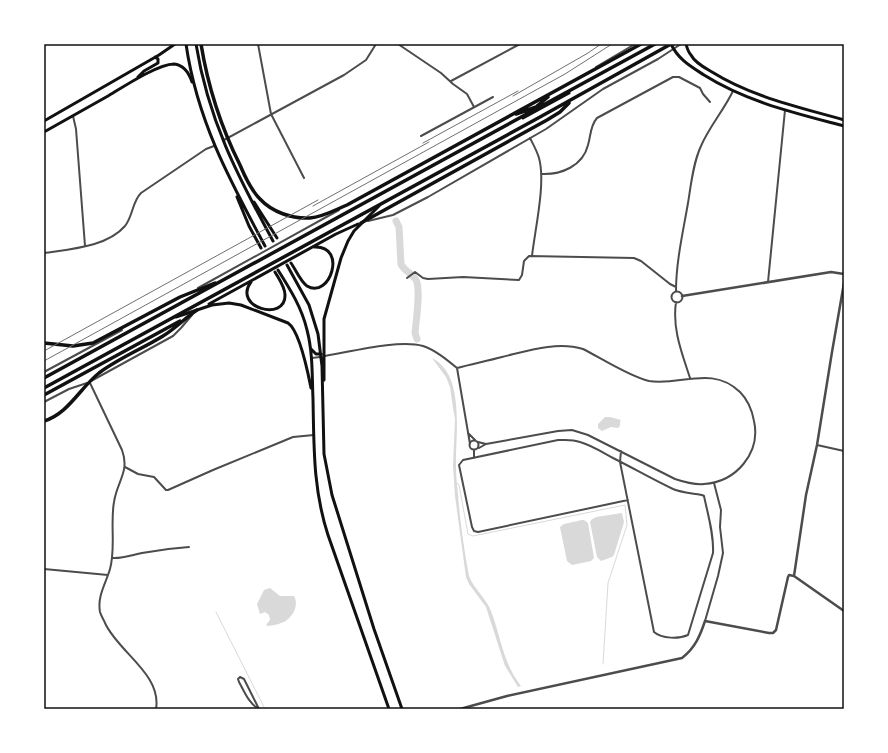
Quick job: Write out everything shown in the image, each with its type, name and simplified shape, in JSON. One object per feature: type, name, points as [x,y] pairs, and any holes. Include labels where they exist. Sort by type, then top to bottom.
[{"type":"highway","points":[[201,44],[215,104],[226,136],[253,190],[264,203],[278,212],[291,216],[314,218],[338,209],[641,44]]},
{"type":"highway","points":[[44,379],[656,44]]},
{"type":"highway","points":[[44,387],[670,44]]},
{"type":"highway","points":[[517,120],[548,97],[569,84]]},
{"type":"highway","points":[[497,123],[567,93]]},
{"type":"highway","points":[[361,223],[552,117],[581,94]]},
{"type":"highway","points":[[44,344],[73,346],[93,343],[186,294],[227,278]]},
{"type":"highway","points":[[44,420],[53,417],[63,410],[87,384],[101,372],[162,336],[197,310]]},
{"type":"highway","points":[[44,395],[191,314]]},
{"type":"main road","points":[[44,121],[155,58],[175,44]]},
{"type":"main road","points":[[186,44],[194,88]]},
{"type":"main road","points":[[196,44],[205,92],[222,141],[273,241]]},
{"type":"main road","points":[[44,379],[656,44]]},
{"type":"main road","points":[[44,387],[670,44],[683,61],[733,91],[751,99],[785,110],[844,126]]},
{"type":"main road","points":[[686,44],[691,55],[699,63],[733,84],[776,101],[844,120]]},
{"type":"main road","points":[[136,80],[144,71],[158,63],[158,59],[155,58]]},
{"type":"main road","points":[[44,132],[161,67],[175,65],[181,66],[187,72],[194,88],[214,146],[232,184],[265,246]]},
{"type":"main road","points":[[241,180],[277,238]]},
{"type":"main road","points":[[232,184],[248,224],[261,248]]},
{"type":"main road","points":[[322,356],[325,348],[324,327],[326,311],[346,245],[354,231],[361,223],[390,197]]},
{"type":"main road","points":[[197,310],[312,247],[361,223]]},
{"type":"main road","points":[[291,262],[307,286],[314,288],[323,285],[331,274],[333,268],[332,260],[329,253],[325,249],[320,247],[312,247]]},
{"type":"main road","points":[[287,265],[303,293],[311,311],[318,334],[322,356],[325,463],[333,500],[402,709]]},
{"type":"main road","points":[[252,280],[247,291],[251,302],[262,309],[274,309],[282,304],[285,296],[277,271],[300,309],[307,330],[312,358],[316,478],[322,514],[389,709]]},
{"type":"main road","points":[[154,326],[215,304],[235,304],[290,324],[296,334],[305,361],[310,382],[313,406]]},
{"type":"main road","points":[[310,347],[314,353],[322,356]]},
{"type":"street","points":[[258,44],[271,114],[304,178]]},
{"type":"street","points":[[222,141],[344,75],[366,60],[376,44]]},
{"type":"street","points":[[398,44],[467,94],[474,107]]},
{"type":"street","points":[[451,82],[520,44]]},
{"type":"street","points":[[44,372],[470,138],[635,44]]},
{"type":"street","points":[[361,223],[388,217],[399,212],[530,138],[556,122],[603,89],[681,44]]},
{"type":"street","points":[[541,174],[557,173],[570,169],[586,151],[592,126],[597,118],[673,77],[679,77],[700,88],[710,102]]},
{"type":"street","points":[[676,291],[676,279],[698,153],[705,138],[733,91]]},
{"type":"street","points":[[421,136],[493,97]]},
{"type":"street","points":[[768,282],[785,110]]},
{"type":"street","points":[[73,116],[76,129],[85,246]]},
{"type":"street","points":[[530,138],[539,157],[542,181],[532,256]]},
{"type":"street","points":[[44,254],[102,242],[119,232],[128,221],[134,203],[141,193],[204,151],[214,146]]},
{"type":"street","points":[[407,278],[415,272],[428,279],[463,277],[519,280],[522,276],[524,261],[526,258],[532,256],[634,258],[676,287]]},
{"type":"street","points":[[682,296],[830,272],[844,274]]},
{"type":"street","points":[[794,576],[806,495],[817,445],[844,283]]},
{"type":"street","points":[[676,291],[681,293],[682,296]]},
{"type":"street","points":[[676,291],[672,293],[671,296],[676,302]]},
{"type":"street","points":[[682,296],[680,301],[676,302],[674,312],[678,344],[690,378]]},
{"type":"street","points":[[44,402],[69,389],[90,382],[173,336],[197,310]]},
{"type":"street","points":[[312,358],[376,347],[409,344],[430,349],[457,368],[470,444],[471,448],[475,450]]},
{"type":"street","points":[[457,368],[530,350],[566,346],[583,349],[632,374],[648,380],[667,382],[702,377],[726,382],[739,391],[745,398],[750,406],[756,427],[755,439],[745,463],[741,468],[728,478],[714,483],[704,484],[683,482],[675,479],[588,435],[572,430],[558,431],[486,444],[475,450]]},
{"type":"street","points":[[90,382],[126,461],[113,508],[112,558],[108,575],[100,593],[100,613],[109,632],[149,677],[156,695],[156,709]]},
{"type":"street","points":[[468,433],[479,446],[475,450],[474,458]]},
{"type":"street","points":[[125,467],[138,474],[154,477],[163,488],[168,490],[293,437],[314,435]]},
{"type":"street","points":[[620,451],[620,462],[628,500],[654,632],[659,636],[676,638],[686,636],[688,635],[712,553],[713,543],[704,496],[701,494],[674,490],[620,462],[586,444],[567,440],[558,440],[463,460],[459,465],[472,527],[474,531],[478,532],[628,500]]},
{"type":"street","points":[[470,444],[472,441],[486,444]]},
{"type":"street","points":[[817,445],[844,451]]},
{"type":"street","points":[[460,709],[507,696],[682,658],[696,643],[705,621],[723,553],[720,527],[721,510],[714,483]]},
{"type":"street","points":[[112,558],[119,559],[160,550],[189,547]]},
{"type":"street","points":[[44,569],[108,575]]},
{"type":"street","points":[[705,621],[773,633],[776,630],[788,577],[792,575],[844,610]]},
{"type":"street","points":[[240,677],[244,679],[259,709],[254,707],[251,703],[239,682],[238,679],[240,677]]},
{"type":"shaded area","points":[[432,358],[443,366],[450,378],[454,392],[457,423],[457,480],[461,525],[469,576],[491,611],[506,659],[521,686],[518,687],[505,666],[486,607],[469,584],[466,577],[455,496],[453,466],[455,419],[450,387],[446,377]]},
{"type":"shaded area","points":[[605,417],[621,420],[620,426],[618,428],[611,427],[602,431],[598,428],[598,424]]},
{"type":"shaded area","points":[[622,513],[624,522],[614,555],[601,561],[597,557],[590,522],[596,517]]},
{"type":"shaded area","points":[[582,520],[588,523],[594,558],[591,561],[572,565],[567,561],[560,527],[564,524]]},
{"type":"shaded area","points":[[270,588],[280,596],[294,596],[296,604],[294,612],[288,619],[279,624],[268,626],[266,625],[270,620],[269,615],[265,612],[260,614],[257,604],[264,590]]},
{"type":"waterway","points":[[396,221],[399,227],[401,264],[416,280],[417,284],[418,298],[415,333],[417,339]]},
{"type":"waterway","points":[[457,483],[459,485],[468,534],[473,536],[625,505],[627,525],[608,583],[603,664]]},
{"type":"waterway","points":[[216,612],[265,709]]},
{"type":"railway","points":[[513,96],[601,44]]},
{"type":"railway","points":[[44,361],[565,74],[612,44]]},
{"type":"railway","points":[[423,143],[518,91]]},
{"type":"railway","points":[[313,206],[429,142]]},
{"type":"railway","points":[[44,351],[318,200]]}]
